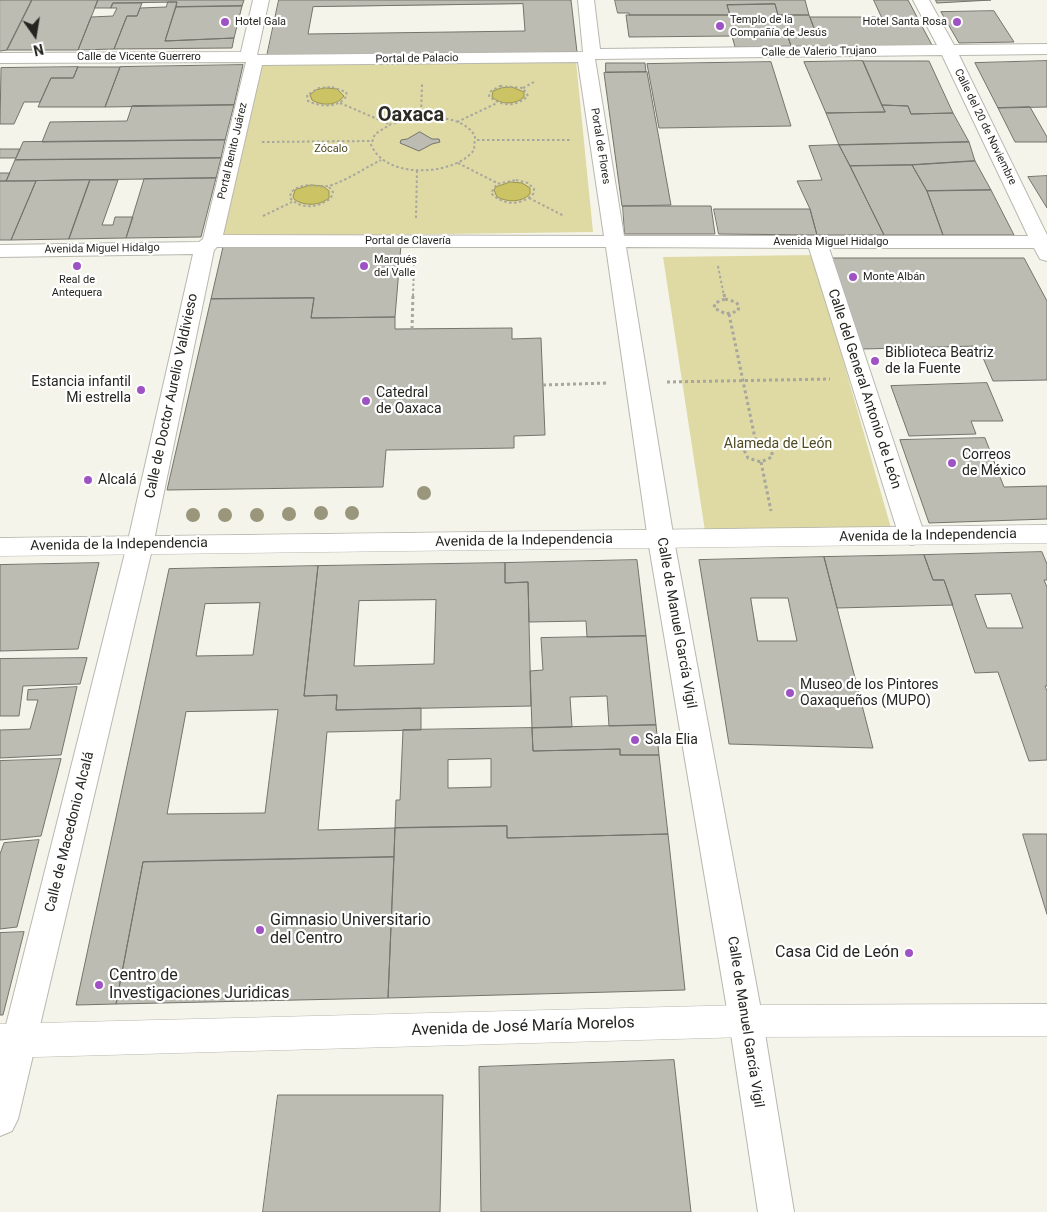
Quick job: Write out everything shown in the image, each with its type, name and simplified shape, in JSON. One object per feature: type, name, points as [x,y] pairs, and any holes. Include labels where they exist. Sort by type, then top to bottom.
[{"type":"main road","name":"Avenida de la Independencia","points":[[0,547],[1047,534]]},
{"type":"main road","name":"Avenida de José María Morelos","points":[[10,1041],[746,1021],[1047,1020]]},
{"type":"street","name":"Portal Benito Juárez","points":[[208,244],[235,142],[262,0]]},
{"type":"street","name":"Portal de Flores","points":[[586,0],[589,56],[614,241]]},
{"type":"street","name":"Calle del 20 de Noviembre","points":[[921,0],[948,50],[1045,247]]},
{"type":"street","name":"Calle de Valerio Trujano","points":[[589,56],[1047,49]]},
{"type":"street","name":"Portal de Palacio","points":[[252,59],[423,59],[589,56]]},
{"type":"street","name":"Calle de Vicente Guerrero","points":[[0,58],[252,59]]},
{"type":"street","name":"Avenida Miguel Hidalgo","points":[[614,241],[817,242],[1045,247]]},
{"type":"street","name":"Portal de Clavería","points":[[208,244],[614,241]]},
{"type":"street","name":"Calle de Manuel García Vigil","points":[[614,241],[661,540],[746,1021],[776,1212]]},
{"type":"street","name":"Calle del General Antonio de León","points":[[817,242],[912,536]]},
{"type":"street","name":"Avenida Miguel Hidalgo","points":[[0,250],[208,244]]},
{"type":"street","name":"Calle de Doctor Aurelio Valdivieso","points":[[140,545],[208,244]]},
{"type":"street","name":"Calle de Macedonio Alcalá","points":[[0,1118],[10,1041],[140,545]]},
{"type":"path","points":[[421,117],[423,59]]},
{"type":"path","points":[[457,122],[497,102],[518,103],[526,99],[528,93],[518,86],[499,86],[489,93],[491,99],[497,102]]},
{"type":"path","points":[[340,103],[347,95],[346,92],[338,88],[320,88],[307,95],[308,101],[317,105],[329,106],[340,103],[390,124]]},
{"type":"path","points":[[421,117],[434,117],[467,126],[474,133],[477,140],[476,148],[470,156],[458,163],[432,170],[396,167],[380,160],[374,154],[371,148],[371,141],[381,129],[390,124],[421,117]]},
{"type":"path","points":[[477,140],[599,141]]},
{"type":"path","points":[[235,142],[371,141]]},
{"type":"path","points":[[329,187],[333,195],[328,201],[318,205],[301,206],[290,198],[291,192],[299,186],[311,183],[329,187],[380,160]]},
{"type":"path","points":[[458,163],[497,183],[509,180],[523,181],[532,186],[534,193],[523,201],[503,202],[491,193],[493,186],[497,183]]},
{"type":"path","points":[[712,242],[725,299]]},
{"type":"path","points":[[725,299],[736,302],[739,306],[738,311],[729,314],[714,308],[715,303],[725,299]]},
{"type":"path","points":[[729,314],[756,443]]},
{"type":"path","points":[[543,385],[861,378]]},
{"type":"path","points":[[756,443],[766,445],[772,450],[772,457],[761,462],[752,460],[744,452],[746,447],[756,443]]},
{"type":"path","points":[[761,462],[777,538]]},
{"type":"green space","name":"Zócalo","points":[[576,61],[593,232],[222,237],[262,64]]},
{"type":"green space","name":"Alameda de León","points":[[813,255],[891,528],[705,531],[663,257]]},
{"type":"shaded area","points":[[512,87],[524,92],[524,97],[516,102],[504,103],[492,97],[493,91]]},
{"type":"shaded area","points":[[326,88],[337,89],[344,96],[337,102],[329,104],[312,100],[310,95],[316,90]]},
{"type":"shaded area","points":[[511,182],[522,183],[530,188],[530,194],[514,201],[497,197],[494,190],[496,187]]},
{"type":"shaded area","points":[[311,185],[323,186],[329,191],[329,198],[321,203],[312,204],[295,200],[293,197],[295,190]]},
{"type":"building","points":[[0,0],[32,0],[7,50],[0,51]]},
{"type":"building","points":[[32,0],[98,0],[78,50],[7,50]]},
{"type":"building","points":[[98,0],[244,0],[242,6],[176,7],[177,2],[113,3],[111,8],[95,8]]},
{"type":"building","points":[[279,0],[571,0],[577,52],[267,56]],"holes":[[[523,4],[525,31],[308,34],[313,7]]]},
{"type":"building","points":[[615,0],[805,0],[809,15],[778,15],[775,4],[727,5],[730,15],[629,15],[629,13],[618,13]]},
{"type":"building","points":[[874,0],[908,0],[933,47],[791,46],[787,34],[816,34],[810,17],[881,17]]},
{"type":"building","points":[[936,0],[991,0],[937,3]]},
{"type":"building","points":[[168,2],[177,2],[165,41],[234,38],[232,48],[114,49],[127,16],[137,16],[140,8],[166,7]]},
{"type":"building","points":[[113,3],[142,3],[137,16],[127,16],[114,49],[78,50],[91,17],[113,16],[117,8],[111,8]]},
{"type":"building","name":"Templo de la Compañía de Jesús","points":[[775,4],[778,15],[809,15],[816,34],[787,34],[791,46],[735,47],[732,36],[629,37],[626,15],[730,15],[727,5]]},
{"type":"building","points":[[242,6],[234,38],[165,41],[176,7]]},
{"type":"building","name":"Hotel Santa Rosa","points":[[994,11],[1014,42],[959,43],[941,12]]},
{"type":"building","points":[[863,61],[929,61],[953,113],[911,114],[908,106],[882,105]]},
{"type":"building","points":[[863,61],[885,112],[826,113],[804,62]]},
{"type":"building","points":[[1047,61],[1047,107],[998,108],[975,63]]},
{"type":"building","points":[[771,62],[791,126],[659,128],[647,64]]},
{"type":"building","points":[[606,63],[645,63],[646,72],[606,72]]},
{"type":"building","points":[[243,65],[234,105],[105,107],[120,67]]},
{"type":"building","points":[[78,67],[73,78],[51,78],[40,102],[24,102],[14,124],[0,124],[1,68]]},
{"type":"building","points":[[78,67],[120,67],[105,107],[38,107],[51,78],[73,78]]},
{"type":"building","points":[[647,72],[671,205],[622,206],[604,73]]},
{"type":"building","points":[[234,105],[225,140],[42,142],[50,122],[127,121],[132,106]]},
{"type":"building","points":[[882,105],[908,106],[911,114],[953,113],[969,142],[839,145],[826,113],[885,112]]},
{"type":"building","points":[[1030,107],[1047,137],[1047,142],[1015,142],[998,108]]},
{"type":"building","points":[[420,132],[432,139],[439,139],[440,142],[419,151],[400,143],[401,140]]},
{"type":"building","points":[[225,140],[221,158],[15,160],[23,142]]},
{"type":"building","points":[[969,142],[975,161],[912,165],[850,166],[839,145]]},
{"type":"building","points":[[839,145],[884,235],[817,235],[810,209],[797,181],[822,180],[809,146]]},
{"type":"building","points":[[0,149],[20,149],[16,158],[0,158]]},
{"type":"building","points":[[221,158],[216,178],[6,181],[15,160]]},
{"type":"building","points":[[975,161],[991,190],[927,191],[912,165]]},
{"type":"building","points":[[912,165],[927,191],[943,235],[884,235],[850,166]]},
{"type":"building","points":[[0,173],[10,173],[6,181],[0,181]]},
{"type":"building","points":[[1047,176],[1047,208],[1028,177]]},
{"type":"building","points":[[216,178],[201,237],[126,238],[144,179]]},
{"type":"building","points":[[90,180],[118,180],[102,225],[113,225],[115,217],[133,217],[126,238],[69,239]]},
{"type":"building","points":[[90,180],[69,239],[11,240],[36,181]]},
{"type":"building","points":[[0,181],[36,181],[11,240],[0,240]]},
{"type":"building","points":[[991,190],[1014,235],[943,235],[927,191]]},
{"type":"building","points":[[623,206],[711,206],[715,234],[625,234]]},
{"type":"building","points":[[714,209],[810,209],[817,235],[719,234]]},
{"type":"building","points":[[401,245],[395,317],[311,318],[314,298],[211,299],[223,247]]},
{"type":"building","points":[[832,258],[1024,258],[1047,301],[1047,380],[993,381],[978,346],[863,349]]},
{"type":"building","name":"Catedral de Oaxaca","points":[[314,298],[311,318],[395,317],[395,329],[512,328],[512,339],[541,338],[545,435],[514,436],[514,448],[386,450],[383,487],[167,490],[211,299]]},
{"type":"building","points":[[987,383],[1003,421],[971,421],[976,434],[909,436],[891,386]]},
{"type":"building","name":"Correos de México","points":[[985,438],[1004,487],[1047,486],[1047,519],[929,523],[900,440]]},
{"type":"building","points":[[1042,552],[1047,564],[1047,580],[1044,580],[1047,587],[1047,686],[1045,686],[1047,691],[1047,760],[1029,761],[998,672],[975,673],[944,580],[933,580],[924,555]],"holes":[[[1011,594],[1023,628],[987,628],[975,595]]]},
{"type":"building","points":[[924,555],[933,580],[944,580],[953,605],[837,608],[824,557]]},
{"type":"building","name":"Museo de los Pintores Oaxaqueños (MUPO)","points":[[824,557],[873,748],[729,744],[699,560]],"holes":[[[751,598],[788,598],[797,641],[758,641]]]},
{"type":"building","points":[[637,560],[646,636],[587,637],[586,621],[529,622],[528,582],[505,583],[505,563]]},
{"type":"building","points":[[99,563],[78,649],[0,651],[0,565]]},
{"type":"building","points":[[505,563],[505,583],[528,582],[531,706],[336,710],[337,695],[304,696],[318,566]],"holes":[[[436,600],[434,664],[354,666],[359,601]]]},
{"type":"building","points":[[318,566],[304,696],[337,695],[336,710],[421,708],[421,730],[327,732],[318,830],[395,828],[394,857],[143,862],[116,1004],[76,1005],[169,569]],"holes":[[[260,603],[253,655],[196,656],[205,604]],[[278,710],[265,813],[167,814],[186,712]]]},
{"type":"building","points":[[646,636],[656,725],[609,726],[607,696],[570,697],[572,727],[532,728],[530,671],[543,670],[541,638]]},
{"type":"building","points":[[87,658],[80,684],[23,686],[19,716],[0,716],[0,659]]},
{"type":"building","points":[[77,687],[61,755],[0,758],[0,730],[30,729],[38,700],[27,700],[28,690]]},
{"type":"building","points":[[656,725],[659,755],[620,755],[620,749],[533,751],[532,728]]},
{"type":"building","points":[[532,728],[533,751],[620,749],[620,755],[659,755],[668,834],[507,838],[507,826],[395,828],[396,800],[400,800],[403,730]],"holes":[[[491,759],[491,787],[448,788],[448,760]]]},
{"type":"building","points":[[61,759],[41,836],[0,840],[0,761]]},
{"type":"building","points":[[507,826],[507,838],[668,834],[685,990],[388,998],[395,828]]},
{"type":"building","points":[[1023,834],[1047,834],[1047,914]]},
{"type":"building","points":[[39,840],[17,927],[0,929],[0,854],[4,843]]},
{"type":"building","name":"Gimnasio Universitario del Centro","points":[[394,857],[388,998],[116,1004],[143,862]]},
{"type":"building","points":[[24,932],[3,1015],[0,1015],[0,933]]},
{"type":"building","points":[[674,1060],[691,1212],[481,1212],[479,1067]]},
{"type":"building","points":[[278,1095],[443,1095],[440,1212],[263,1212]]},
{"type":"place","name":"Hotel Gala","points":[[225,22]]},
{"type":"place","name":"Hotel Santa Rosa","points":[[957,22]]},
{"type":"place","name":"Templo de la Compañía de Jesús","points":[[720,26]]},
{"type":"place","name":"Real de Antequera","points":[[77,266]]},
{"type":"place","name":"Marqués del Valle","points":[[364,266]]},
{"type":"place","name":"Monte Albán","points":[[853,277]]},
{"type":"place","name":"Biblioteca Beatriz de la Fuente","points":[[875,361]]},
{"type":"place","name":"Estancia infantil Mi estrella","points":[[141,390]]},
{"type":"place","name":"Catedral de Oaxaca","points":[[366,401]]},
{"type":"place","name":"Correos de México","points":[[952,463]]},
{"type":"place","name":"Alcalá","points":[[88,480]]},
{"type":"place","name":"Museo de los Pintores Oaxaqueños (MUPO)","points":[[790,693]]},
{"type":"place","name":"Sala Elia","points":[[635,740]]},
{"type":"place","name":"Gimnasio Universitario del Centro","points":[[260,930]]},
{"type":"place","name":"Casa Cid de León","points":[[909,953]]},
{"type":"place","name":"Centro de Investigaciones Juridicas","points":[[99,985]]},
{"type":"district","name":"Oaxaca","points":[[411,116]]}]
